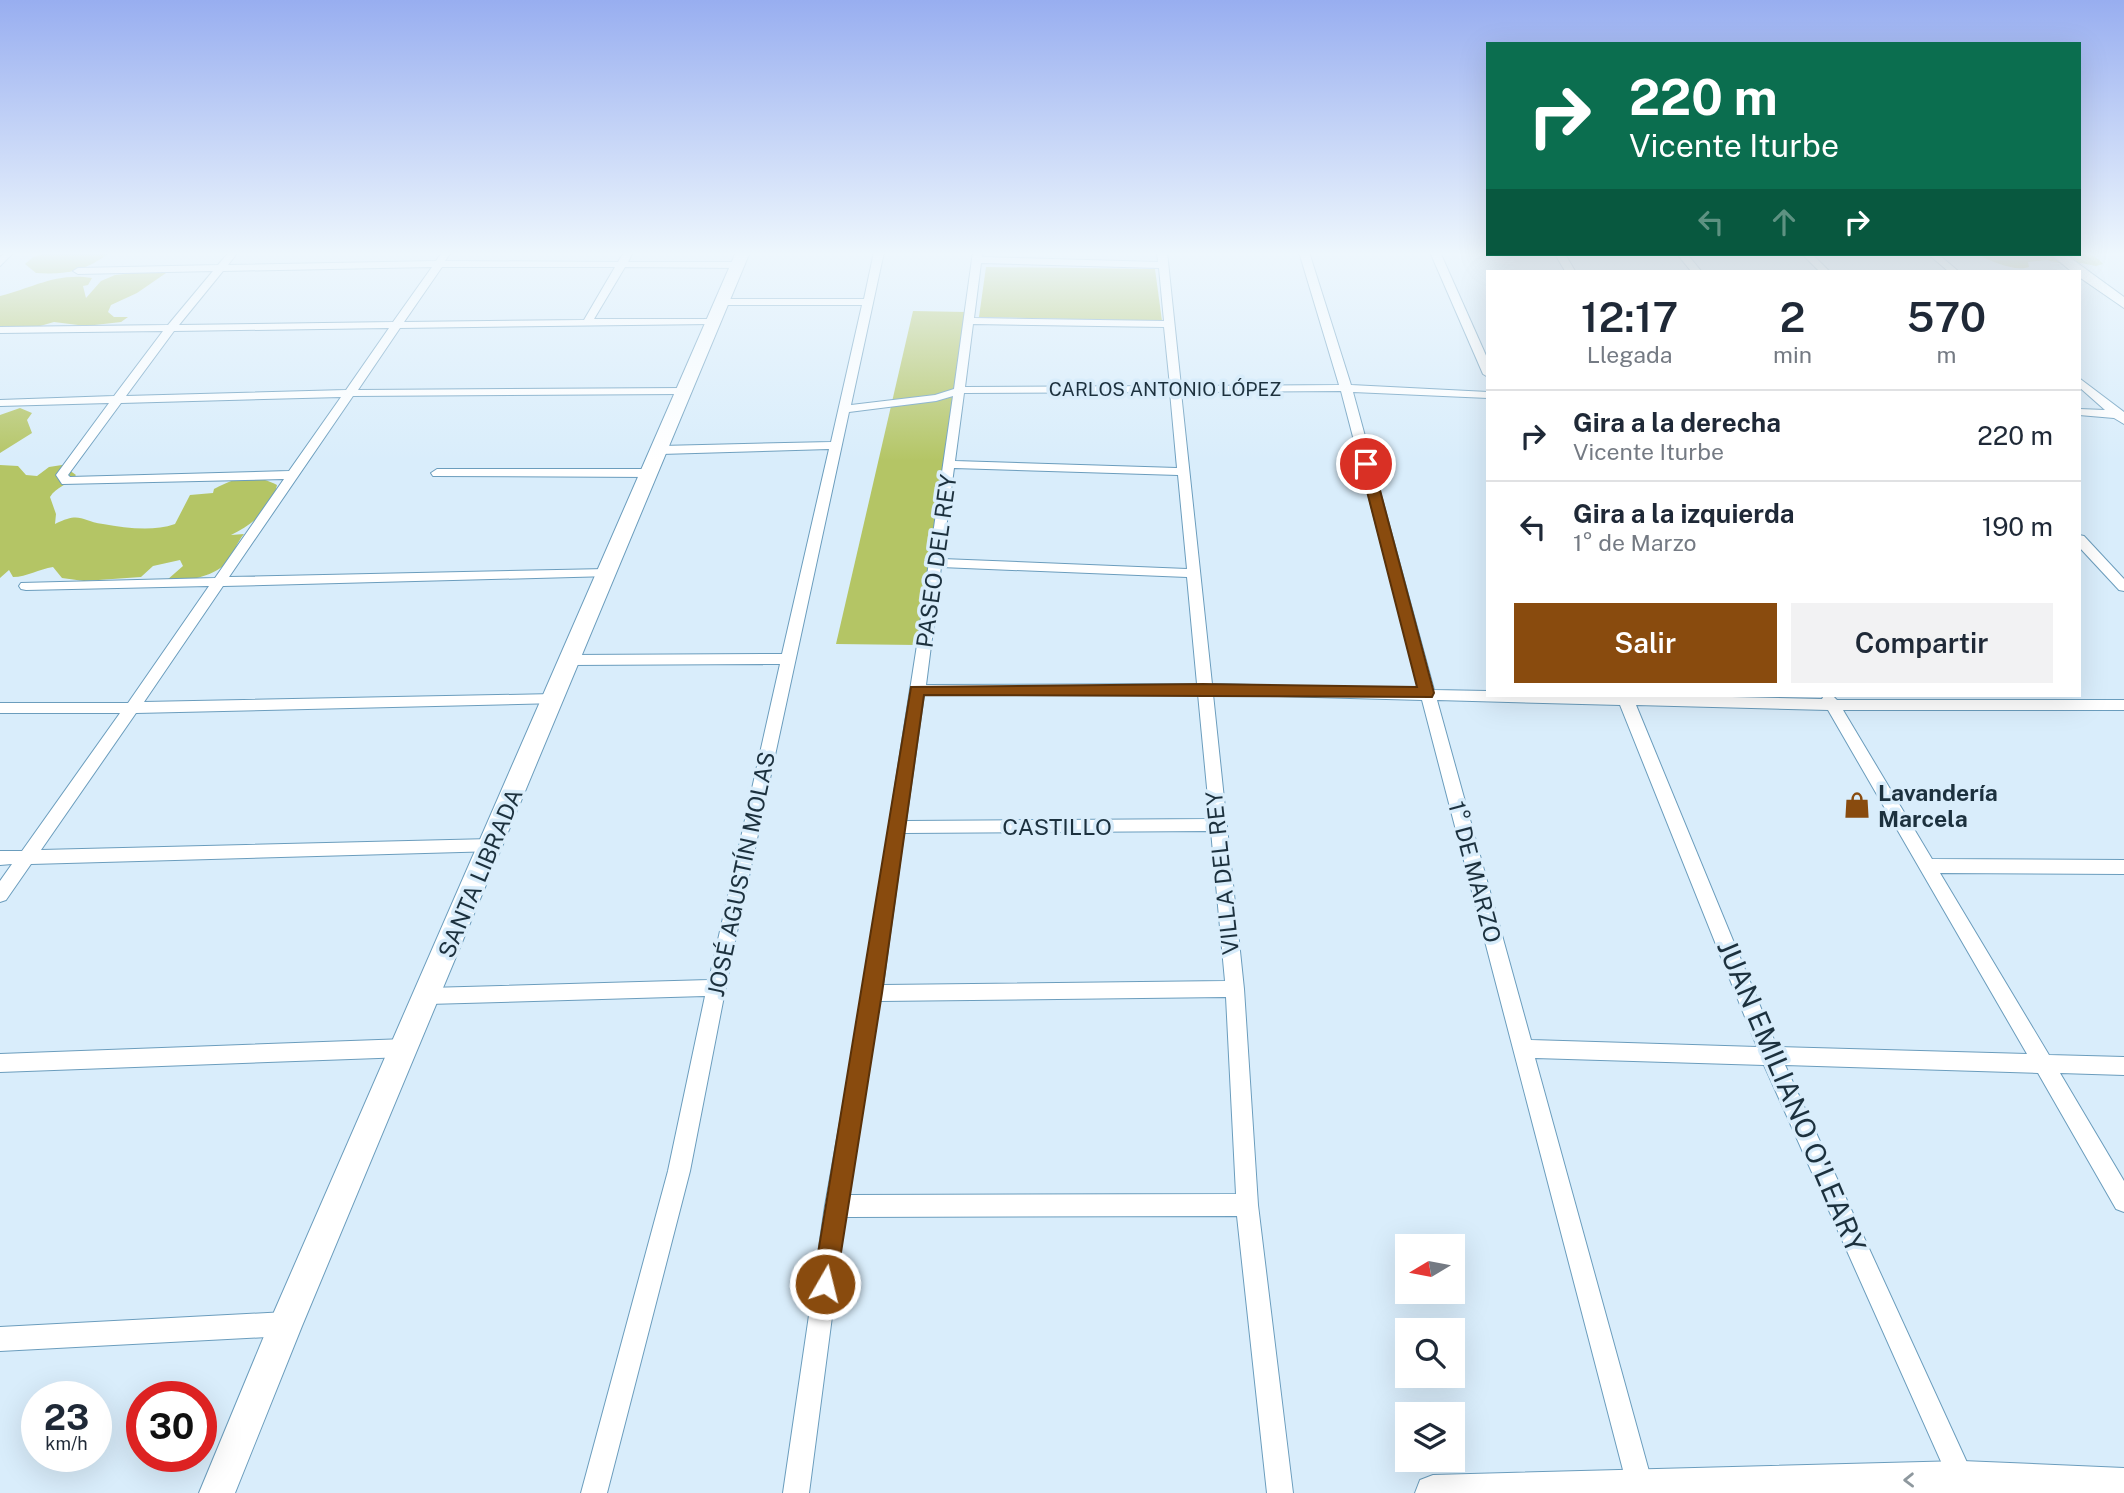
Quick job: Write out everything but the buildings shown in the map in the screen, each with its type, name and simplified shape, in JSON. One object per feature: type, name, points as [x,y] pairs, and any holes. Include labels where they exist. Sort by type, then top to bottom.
[{"type":"street","points":[[176,322],[62,475],[66,481],[293,475]]},
{"type":"street","points":[[0,894],[132,708],[398,322]]},
{"type":"street","points":[[0,330],[556,322]]},
{"type":"street","name":"SANTA LIBRADA","points":[[217,1493],[286,1324],[661,450],[713,322]]},
{"type":"street","name":"JOSÉ AGUSTÍN MOLAS","points":[[594,1493],[679,1171],[788,659],[864,322]]},
{"type":"street","name":"PASEO DEL REY","points":[[796,1493],[836,1206],[872,993],[971,322]]},
{"type":"street","points":[[1016,322],[1170,324]]},
{"type":"street","name":"1° DE MARZO","points":[[1326,322],[1346,388],[1642,1490]]},
{"type":"street","points":[[1465,322],[1486,369]]},
{"type":"street","name":"VILLA DEL REY","points":[[1170,324],[1203,689],[1235,989],[1247,1205],[1280,1493]]},
{"type":"street","points":[[2081,383],[2122,417]]},
{"type":"street","name":"CARLOS ANTONIO LÓPEZ","points":[[844,410],[936,398],[961,390],[1346,388],[1486,395]]},
{"type":"street","points":[[0,403],[350,393],[684,391]]},
{"type":"street","points":[[2081,412],[2122,417]]},
{"type":"street","points":[[661,450],[836,445]]},
{"type":"street","points":[[950,464],[1184,472]]},
{"type":"street","points":[[437,473],[650,473]]},
{"type":"street","points":[[2081,541],[2124,587]]},
{"type":"street","points":[[934,563],[1194,573]]},
{"type":"street","points":[[26,586],[606,573]]},
{"type":"street","points":[[570,660],[788,659]]},
{"type":"street","points":[[917,690],[1203,689],[1486,695]]},
{"type":"street","points":[[1585,697],[2035,700],[2124,705]]},
{"type":"street","name":"JUAN EMILIANO O'LEARY","points":[[1625,698],[1770,1055],[1965,1486]]},
{"type":"street","points":[[0,708],[132,708],[554,699]]},
{"type":"street","points":[[1830,700],[2124,1201]]},
{"type":"street","name":"CASTILLO","points":[[897,827],[1217,825]]},
{"type":"street","points":[[0,858],[491,846]]},
{"type":"street","points":[[1927,866],[2124,867]]},
{"type":"street","points":[[428,996],[717,988]]},
{"type":"street","points":[[872,993],[1235,989]]},
{"type":"street","points":[[0,1063],[406,1048]]},
{"type":"street","points":[[1524,1049],[2124,1066]]},
{"type":"street","points":[[836,1206],[1247,1205]]},
{"type":"street","points":[[0,1339],[286,1324]]},
{"type":"street","points":[[1433,1493],[2124,1486]]},
{"type":"green space","points":[[0,322],[121,322],[86,326],[54,322],[33,328],[0,330]]},
{"type":"green space","points":[[911,322],[965,322],[917,645],[836,644]]},
{"type":"green space","points":[[20,408],[32,413],[27,420],[32,433],[0,453],[0,415]]},
{"type":"green space","points":[[0,465],[18,466],[26,475],[37,476],[49,467],[62,465],[76,475],[50,497],[56,514],[55,524],[76,517],[130,528],[166,526],[175,524],[190,495],[213,493],[214,489],[245,477],[259,478],[277,485],[271,501],[260,515],[231,535],[244,534],[225,564],[210,574],[183,580],[167,580],[183,566],[180,560],[153,566],[141,577],[84,581],[62,578],[53,567],[18,577],[13,577],[9,570],[0,578]]},
{"type":"place","name":"Lavandería Marcela","points":[[1857,805]]},
{"type":"route","points":[[825,1284],[917,690],[1203,689],[1426,693],[1366,464]]}]
